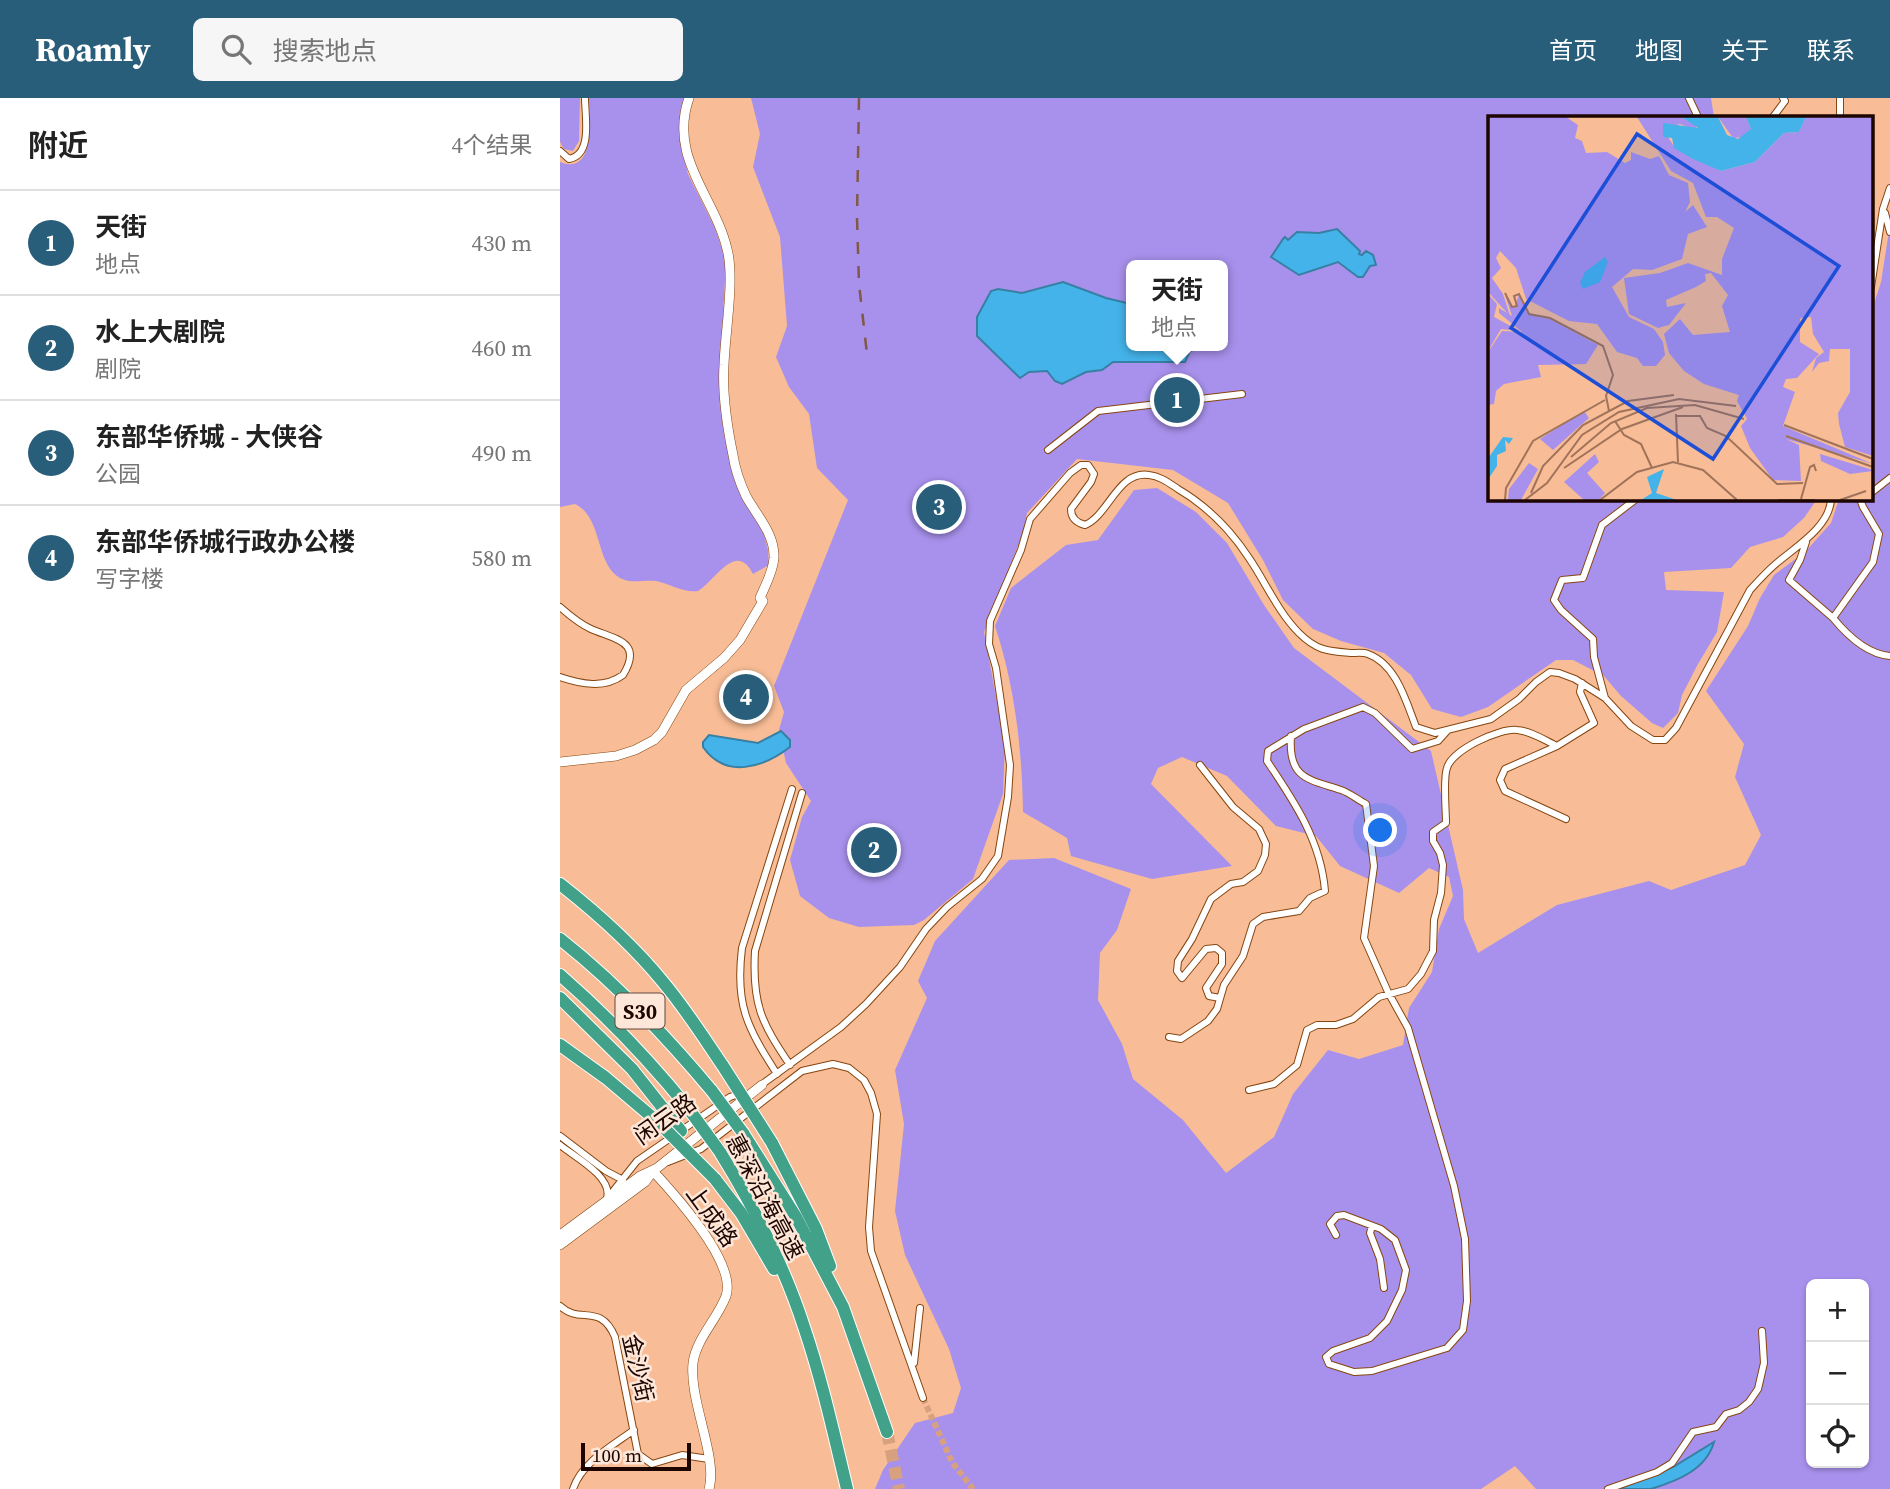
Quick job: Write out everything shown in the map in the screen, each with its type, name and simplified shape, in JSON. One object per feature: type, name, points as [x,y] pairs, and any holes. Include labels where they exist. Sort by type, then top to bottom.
[{"type":"highway","points":[[560,884],[609,925],[657,975],[723,1066],[772,1143],[816,1229],[843,1307]]},
{"type":"highway","name":"惠深沿海高速","points":[[560,939],[645,1016],[712,1091],[743,1133],[796,1217],[843,1307],[887,1432]]},
{"type":"highway","name":"惠深沿海高速","points":[[560,975],[635,1045],[688,1108],[720,1152],[765,1233],[804,1325],[847,1489]]},
{"type":"highway","points":[[560,998],[632,1069],[681,1131]]},
{"type":"highway","points":[[560,1045],[659,1123],[715,1179],[750,1227],[804,1325]]},
{"type":"street","points":[[560,151],[569,159],[578,156],[582,151],[585,142],[585,98]]},
{"type":"street","points":[[560,762],[617,756],[641,748],[658,737],[686,690],[728,654],[748,629],[763,601],[760,598],[774,558],[770,538],[741,484],[733,456],[723,383],[729,259],[723,234],[693,174],[688,158],[685,118],[689,98]]},
{"type":"street","points":[[1689,98],[1698,116]]},
{"type":"street","points":[[1774,116],[1785,101],[1783,98]]},
{"type":"street","points":[[1840,98],[1840,116]]},
{"type":"street","points":[[1872,281],[1890,188]]},
{"type":"street","points":[[1884,209],[1890,232]]},
{"type":"street","points":[[1872,226],[1881,232]]},
{"type":"street","points":[[1048,450],[1098,411],[1242,394]]},
{"type":"street","name":"闲云路","points":[[560,1235],[632,1182],[653,1171],[841,1027],[900,967],[926,929],[947,907],[982,879],[998,856],[1008,797],[1010,765],[996,668],[989,644],[990,621],[1021,550],[1030,519],[1070,473],[1081,465],[1088,465],[1094,474],[1071,509],[1072,517],[1076,521],[1085,524],[1092,522],[1131,478],[1141,475],[1159,478],[1197,500],[1226,526],[1299,633],[1323,651],[1367,654],[1391,671],[1416,727],[1435,733],[1449,730]]},
{"type":"street","points":[[1872,492],[1890,478]]},
{"type":"street","points":[[1605,698],[1594,657],[1593,639],[1561,610],[1554,600],[1562,580],[1583,578],[1602,525],[1635,500]]},
{"type":"street","points":[[1169,1037],[1181,1039],[1208,1021],[1217,1009],[1224,985],[1243,956],[1253,924],[1264,917],[1300,911],[1310,898],[1325,891],[1321,862],[1306,821],[1267,761],[1268,751],[1304,729],[1363,707],[1376,713],[1412,748],[1438,741],[1449,730],[1491,719],[1550,673],[1559,673],[1582,683],[1605,698],[1631,726],[1653,740],[1665,740],[1676,728],[1750,590],[1772,567],[1807,538],[1831,506],[1831,500]]},
{"type":"street","points":[[1833,618],[1873,562],[1879,534],[1860,500]]},
{"type":"street","points":[[1807,538],[1790,580],[1833,618],[1849,638],[1890,656]]},
{"type":"street","points":[[560,607],[592,630],[621,639],[629,650],[629,661],[624,675],[605,683],[581,684],[560,677]]},
{"type":"street","points":[[1566,819],[1505,791],[1500,779],[1505,769],[1557,746],[1594,723],[1580,692],[1582,683]]},
{"type":"street","points":[[1249,1090],[1274,1084],[1297,1065],[1307,1030],[1317,1025],[1336,1025],[1353,1019],[1380,997],[1408,989],[1421,974],[1433,951],[1434,920],[1441,893],[1443,865],[1433,841],[1433,832],[1446,823],[1447,768],[1457,752],[1513,729],[1529,732],[1557,746]]},
{"type":"street","points":[[1292,736],[1290,755],[1300,773],[1314,783],[1344,791],[1366,804],[1374,866],[1364,938],[1389,995],[1408,1028],[1454,1186],[1465,1239],[1467,1301],[1463,1330],[1447,1348],[1371,1371],[1354,1371],[1329,1364],[1326,1357],[1333,1351],[1370,1338],[1387,1321],[1402,1290],[1406,1270],[1395,1240],[1372,1226],[1343,1214],[1330,1224],[1336,1235]]},
{"type":"street","points":[[1200,765],[1233,807],[1259,829],[1266,844],[1265,855],[1258,871],[1244,882],[1231,884],[1211,899],[1178,961],[1177,971],[1182,978],[1206,949],[1216,948],[1222,953],[1222,964],[1206,988],[1209,996],[1220,999]]},
{"type":"street","points":[[777,1074],[748,1025],[739,992],[738,975],[742,948],[792,789]]},
{"type":"street","points":[[790,1065],[762,1019],[754,991],[755,951],[802,793]]},
{"type":"street","points":[[663,1163],[701,1149],[802,1071],[833,1064],[849,1068],[864,1080],[877,1114],[869,1227],[871,1251],[923,1398]]},
{"type":"street","name":"闲云路","points":[[605,1202],[637,1161],[730,1097],[762,1085]]},
{"type":"street","points":[[560,1136],[606,1171],[632,1182]]},
{"type":"street","points":[[560,1145],[603,1179],[609,1193],[605,1202]]},
{"type":"street","name":"闲云路","points":[[560,1245],[645,1182],[653,1171]]},
{"type":"street","name":"上成路","points":[[653,1171],[719,1255],[728,1277],[726,1297],[693,1363],[698,1414],[713,1476],[709,1489]]},
{"type":"street","points":[[1372,1226],[1370,1233],[1380,1259],[1384,1288]]},
{"type":"street","name":"金沙街","points":[[560,1306],[571,1313],[600,1317],[611,1327],[634,1430],[585,1468],[573,1489]]},
{"type":"street","points":[[914,1368],[920,1308]]},
{"type":"street","points":[[1608,1489],[1657,1472],[1672,1463],[1693,1432],[1716,1427],[1726,1414],[1739,1410],[1749,1402],[1762,1378],[1762,1331]]},
{"type":"street","points":[[634,1430],[634,1443],[638,1454],[652,1464],[682,1455],[709,1459]]},
{"type":"shaded area","points":[[560,98],[580,98],[579,141],[573,151],[564,149],[560,142]]},
{"type":"shaded area","points":[[589,98],[685,98],[684,157],[688,174],[715,228],[726,261],[720,377],[738,487],[764,534],[769,565],[753,574],[740,561],[733,562],[698,591],[682,590],[656,581],[629,581],[618,576],[604,558],[585,511],[575,504],[560,507],[560,162],[572,164],[580,161],[585,153],[590,131]]},
{"type":"shaded area","points":[[751,98],[1711,98],[1714,116],[1488,116],[1488,500],[1816,500],[1804,518],[1783,537],[1750,547],[1731,568],[1664,572],[1666,590],[1724,592],[1717,632],[1682,695],[1678,713],[1663,728],[1652,723],[1621,696],[1604,676],[1573,660],[1556,660],[1488,707],[1461,717],[1432,709],[1411,675],[1384,653],[1341,641],[1313,629],[1283,600],[1263,560],[1228,503],[1173,470],[1077,459],[1027,513],[1023,533],[984,632],[1005,745],[1003,794],[973,879],[924,920],[914,925],[859,927],[829,918],[800,896],[790,860],[802,817],[811,801],[786,763],[779,730],[784,712],[774,686],[848,500],[817,468],[809,414],[789,387],[776,357],[787,326],[780,237],[753,167],[760,134]]},
{"type":"shaded area","points":[[1890,225],[1890,1489],[1536,1489],[1515,1466],[1481,1489],[875,1489],[883,1470],[915,1423],[953,1413],[961,1388],[949,1349],[905,1255],[895,1211],[904,1124],[895,1070],[927,998],[918,981],[935,941],[1009,860],[1054,858],[1131,889],[1117,930],[1100,953],[1098,1000],[1122,1044],[1133,1079],[1183,1120],[1226,1173],[1274,1137],[1293,1094],[1328,1050],[1359,1059],[1403,1045],[1409,1008],[1432,972],[1439,929],[1453,896],[1449,877],[1429,868],[1399,893],[1340,866],[1316,836],[1276,826],[1227,776],[1182,757],[1158,768],[1151,784],[1232,866],[1152,879],[1071,856],[1067,838],[1023,812],[1016,718],[1008,672],[995,626],[1011,588],[1066,545],[1098,540],[1134,490],[1157,488],[1196,512],[1227,543],[1264,605],[1294,648],[1431,751],[1463,890],[1464,919],[1478,953],[1557,905],[1649,881],[1671,890],[1745,865],[1761,835],[1735,777],[1744,744],[1706,691],[1748,626],[1774,575],[1805,552],[1831,523],[1839,500],[1872,500],[1872,310],[1881,282]]},
{"type":"water","points":[[1337,229],[1360,251],[1359,254],[1362,255],[1366,251],[1373,255],[1376,265],[1370,266],[1363,277],[1358,277],[1338,262],[1299,275],[1271,257],[1285,237],[1288,240],[1297,232],[1319,233]]},
{"type":"water","points":[[1063,282],[1126,303],[1126,351],[1190,351],[1185,362],[1113,362],[1102,370],[1086,372],[1062,384],[1055,381],[1047,371],[1029,372],[1020,378],[977,336],[977,317],[991,291],[998,289],[1022,293]]},
{"type":"water","points":[[781,731],[790,740],[790,747],[769,760],[745,767],[723,764],[703,747],[703,742],[709,735],[758,743]]},
{"type":"water","points":[[1714,1442],[1704,1460],[1680,1478],[1651,1489],[1618,1489],[1673,1467]]},
{"type":"tunnel","points":[[923,1398],[952,1462],[973,1489]]},
{"type":"tunnel","points":[[887,1432],[899,1489]]},
{"type":"railway","points":[[859,98],[859,284],[867,354]]},
{"type":"place","name":"天街","points":[[1177,400]]},
{"type":"place","name":"东部华侨城 - 大侠谷","points":[[939,507]]},
{"type":"place","name":"东部华侨城行政办公楼","points":[[746,697]]},
{"type":"place","name":"水上大剧院","points":[[874,850]]}]
